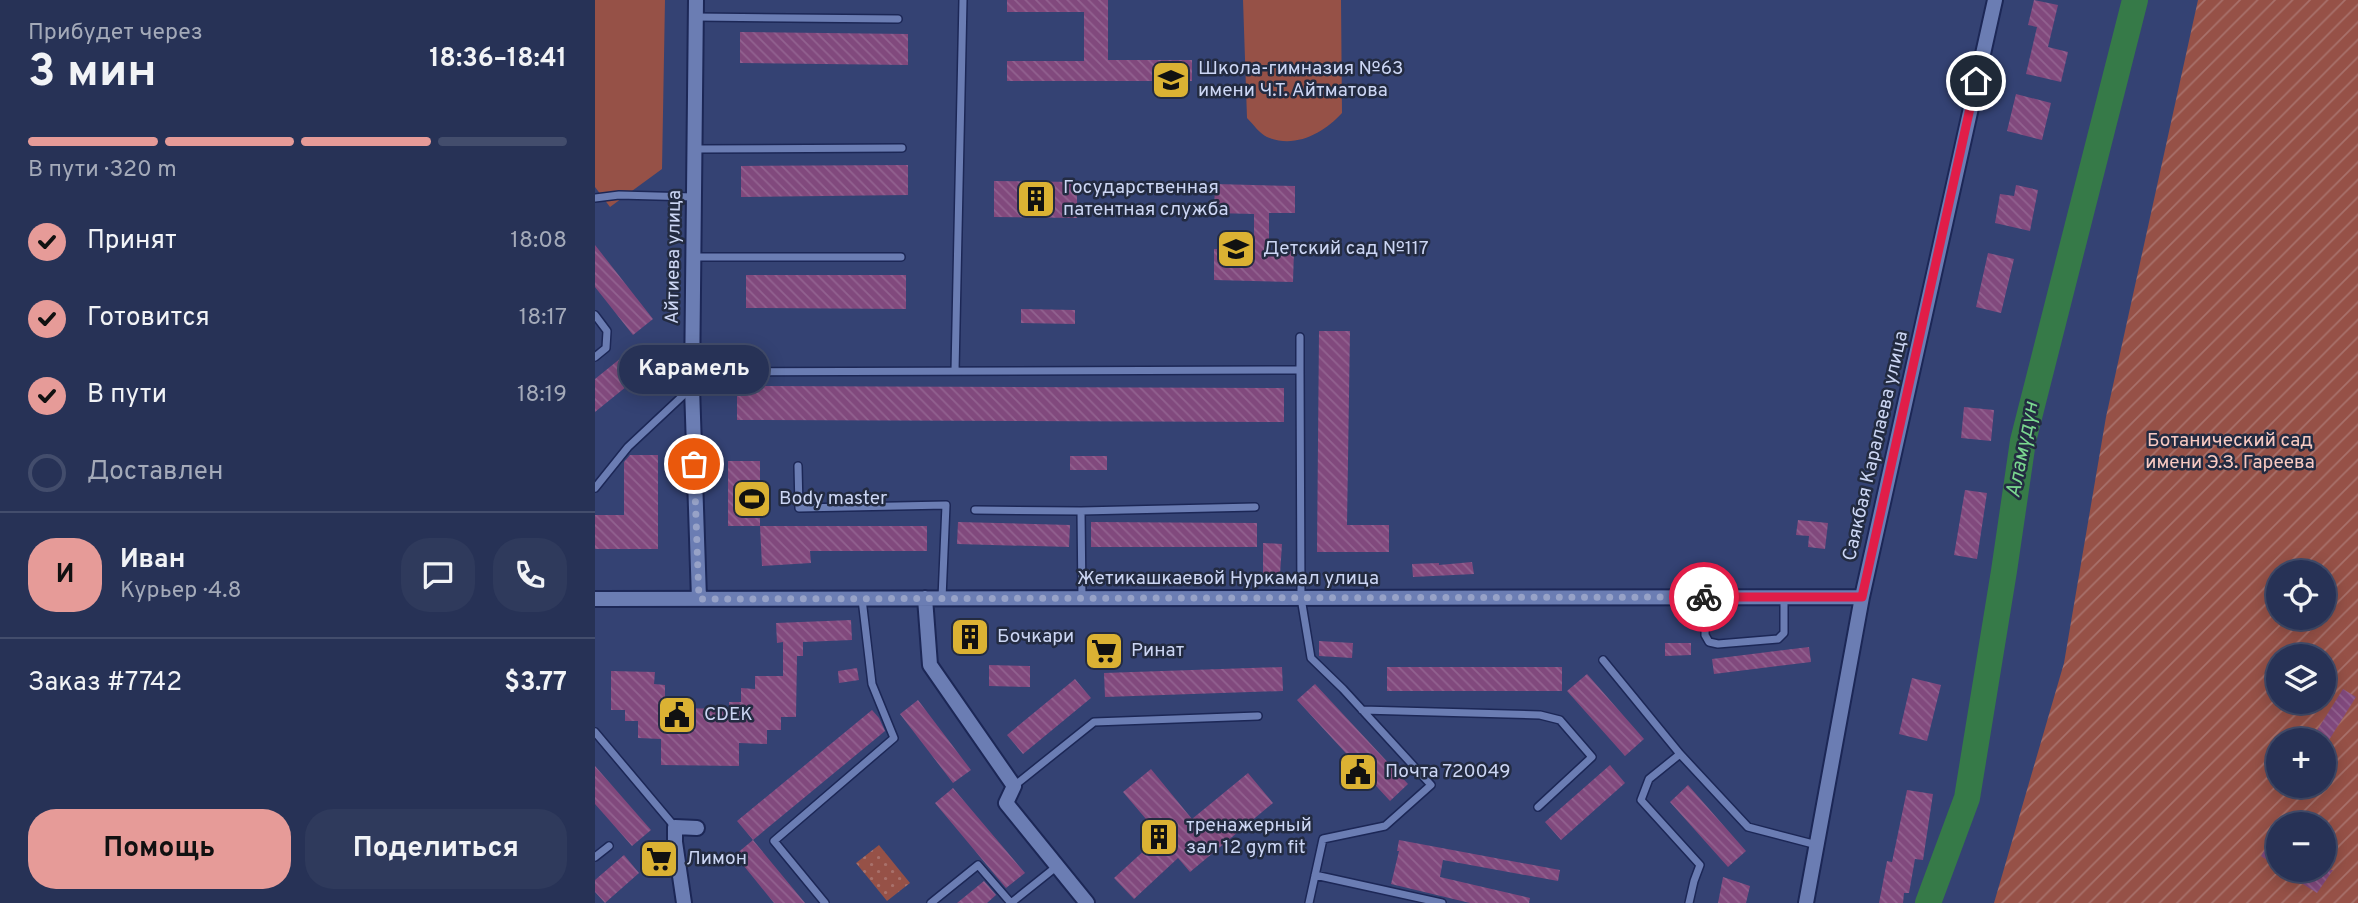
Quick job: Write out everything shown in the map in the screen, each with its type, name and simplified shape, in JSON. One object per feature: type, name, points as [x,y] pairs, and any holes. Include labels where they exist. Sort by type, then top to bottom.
[{"type":"street","name":"Айтиева улица","points":[[696,0],[692,387],[699,599]]},
{"type":"street","name":"Саякбая Каралаева улица","points":[[1806,903],[1862,597],[1994,0]]},
{"type":"street","name":"Жетикашкаевой Нуркамал улица","points":[[595,599],[1862,597]]},
{"type":"street","points":[[925,598],[930,664],[1014,786],[1006,803],[1087,903]]},
{"type":"street","points":[[684,903],[675,827],[697,828]]},
{"type":"lane","points":[[955,371],[964,0]]},
{"type":"lane","points":[[696,17],[898,19]]},
{"type":"lane","points":[[694,149],[902,148]]},
{"type":"lane","points":[[595,198],[618,195],[694,197]]},
{"type":"lane","points":[[693,257],[901,257]]},
{"type":"lane","points":[[595,315],[607,331],[606,348],[595,357]]},
{"type":"lane","points":[[1300,337],[1301,597],[1311,659],[1431,785],[1385,826],[1323,839],[1309,903]]},
{"type":"lane","points":[[692,372],[1300,370]]},
{"type":"lane","points":[[595,488],[628,447],[692,387]]},
{"type":"lane","points":[[798,466],[799,508],[946,505],[942,598]]},
{"type":"lane","points":[[975,510],[1081,511],[1255,507]]},
{"type":"lane","points":[[1081,511],[1082,598]]},
{"type":"lane","points":[[1706,597],[1705,635],[1709,642],[1718,644],[1778,639],[1784,633],[1784,597]]},
{"type":"lane","points":[[825,903],[774,841],[894,738],[871,684],[862,598]]},
{"type":"lane","points":[[1603,660],[1680,754],[1748,827],[1818,845]]},
{"type":"lane","points":[[1362,710],[1540,715],[1560,720],[1592,758],[1538,807]]},
{"type":"lane","points":[[1014,786],[1094,722],[1258,716]]},
{"type":"lane","points":[[595,732],[675,827]]},
{"type":"lane","points":[[1680,754],[1649,779],[1641,800],[1700,865],[1689,903]]},
{"type":"lane","points":[[595,857],[609,846]]},
{"type":"lane","points":[[930,903],[978,865],[1011,903],[1056,867]]},
{"type":"lane","points":[[1315,875],[1442,903]]},
{"type":"green space","points":[[595,0],[665,0],[662,169],[610,207],[595,187]]},
{"type":"green space","points":[[1243,0],[1341,0],[1342,113],[1318,133],[1298,140],[1278,140],[1264,136],[1247,118]]},
{"type":"green space","name":"Ботанический сад имени Э.З. Гареева","points":[[2198,0],[2358,0],[2358,903],[1994,903],[2064,663],[2106,417]]},
{"type":"green space","points":[[879,845],[910,883],[887,901],[856,863]]},
{"type":"building","points":[[1007,0],[1108,0],[1108,60],[1192,60],[1192,81],[1007,81],[1007,61],[1084,61],[1084,12],[1007,12]]},
{"type":"building","points":[[2034,0],[2058,5],[2048,47],[2068,52],[2061,82],[2026,74],[2037,27],[2028,25]]},
{"type":"building","points":[[740,32],[908,34],[908,65],[740,63]]},
{"type":"building","points":[[2016,94],[2051,103],[2042,140],[2007,131]]},
{"type":"building","points":[[908,165],[908,195],[741,197],[741,166]]},
{"type":"building","name":"Государственная патентная служба","points":[[994,181],[1077,182],[1077,218],[994,217]]},
{"type":"building","points":[[1215,184],[1295,186],[1295,213],[1269,213],[1269,250],[1294,251],[1293,282],[1214,280],[1214,249],[1254,250],[1254,214],[1214,213]]},
{"type":"building","points":[[2016,185],[2038,190],[2030,231],[1995,223],[2000,194],[2014,196]]},
{"type":"building","points":[[595,245],[653,319],[633,335],[595,287]]},
{"type":"building","points":[[1988,253],[2014,259],[2001,313],[1976,307]]},
{"type":"building","points":[[746,275],[906,275],[906,309],[746,308]]},
{"type":"building","points":[[1021,309],[1075,310],[1075,324],[1021,323]]},
{"type":"building","points":[[1319,331],[1350,331],[1347,525],[1389,525],[1389,552],[1317,552]]},
{"type":"building","points":[[637,345],[653,365],[595,412],[595,379]]},
{"type":"building","points":[[737,386],[1284,388],[1284,422],[737,420]]},
{"type":"building","points":[[1964,407],[1994,410],[1991,441],[1961,438]]},
{"type":"building","points":[[630,455],[658,455],[658,549],[595,549],[595,515],[624,515],[624,462]]},
{"type":"building","points":[[1070,456],[1107,456],[1107,470],[1070,470]]},
{"type":"building","points":[[728,461],[760,461],[760,526],[728,526]]},
{"type":"building","points":[[1965,490],[1987,493],[1977,559],[1954,555]]},
{"type":"building","points":[[1798,520],[1828,523],[1825,549],[1808,547],[1809,536],[1796,535]]},
{"type":"building","points":[[958,522],[1070,525],[1069,547],[957,544]]},
{"type":"building","points":[[1091,522],[1257,523],[1257,547],[1091,547]]},
{"type":"building","points":[[760,526],[927,526],[927,551],[810,551],[811,563],[762,566]]},
{"type":"building","points":[[1263,543],[1282,544],[1280,575],[1263,575]]},
{"type":"building","points":[[1472,562],[1474,574],[1413,577],[1412,564]]},
{"type":"building","points":[[851,620],[852,640],[803,642],[803,656],[797,656],[796,717],[781,717],[781,730],[767,730],[767,744],[739,743],[739,766],[661,765],[661,739],[638,738],[638,721],[625,721],[625,710],[611,710],[611,671],[655,672],[654,684],[665,685],[665,698],[678,698],[678,708],[729,709],[729,702],[741,702],[741,688],[755,689],[755,676],[783,676],[783,642],[777,643],[776,623]]},
{"type":"building","name":"Бочкари","points":[[962,630],[979,631],[978,643],[962,642]]},
{"type":"building","points":[[1319,641],[1353,643],[1352,658],[1319,656]]},
{"type":"building","points":[[1665,643],[1691,643],[1691,655],[1665,656]]},
{"type":"building","name":"Ринат","points":[[1096,645],[1112,646],[1112,657],[1096,656]]},
{"type":"building","points":[[1809,647],[1811,662],[1714,674],[1712,659]]},
{"type":"building","points":[[989,665],[1030,666],[1030,687],[989,686]]},
{"type":"building","points":[[1282,667],[1283,691],[1105,697],[1104,673]]},
{"type":"building","points":[[1387,667],[1562,667],[1562,691],[1387,691]]},
{"type":"building","points":[[857,668],[859,680],[839,683],[838,671]]},
{"type":"building","points":[[1587,674],[1644,739],[1625,756],[1567,691]]},
{"type":"building","points":[[1912,678],[1941,685],[1927,741],[1899,734]]},
{"type":"building","points":[[1075,679],[1091,698],[1023,754],[1007,735]]},
{"type":"building","points":[[1315,684],[1408,784],[1390,801],[1297,700]]},
{"type":"building","points":[[2343,689],[2356,697],[2336,729],[2319,728],[2327,714],[2336,714],[2336,700]]},
{"type":"building","points":[[918,700],[971,770],[953,783],[900,714]]},
{"type":"building","points":[[872,710],[885,731],[753,840],[737,821]]},
{"type":"building","points":[[1610,765],[1625,783],[1561,840],[1545,822]]},
{"type":"building","points":[[595,766],[651,830],[632,846],[595,804]]},
{"type":"building","points":[[1151,769],[1192,819],[1248,773],[1273,803],[1190,872],[1178,858],[1134,899],[1114,878],[1158,838],[1155,834],[1157,832],[1123,792]]},
{"type":"building","points":[[1688,785],[1746,851],[1728,867],[1670,802]]},
{"type":"building","points":[[953,788],[1025,873],[1006,888],[935,803]]},
{"type":"building","points":[[1907,790],[1933,794],[1923,860],[1915,859],[1909,893],[1904,893],[1903,903],[1879,903],[1887,861],[1892,862]]},
{"type":"building","points":[[753,840],[805,903],[774,903],[735,855]]},
{"type":"building","points":[[1399,840],[1560,870],[1558,881],[1443,860],[1440,877],[1530,898],[1529,903],[1470,903],[1391,884]]},
{"type":"building","points":[[624,855],[639,873],[605,903],[595,892],[595,880]]},
{"type":"building","points":[[1723,877],[1750,886],[1746,903],[1718,903]]},
{"type":"building","points":[[984,881],[996,895],[987,903],[957,903]]},
{"type":"building","points":[[2300,882],[2325,882],[2317,893]]},
{"type":"waterway","name":"Аламүдүн","points":[[1928,903],[1967,798],[2023,441],[2135,0]]},
{"type":"way so far","points":[[694,464],[699,599],[1704,597]]},
{"type":"place","name":"Школа-гимназия №63 имени Ч.Т. Айтматова","points":[[1171,80]]},
{"type":"place","name":"Государственная патентная служба","points":[[1036,199]]},
{"type":"place","name":"Детский сад №117","points":[[1236,249]]},
{"type":"place","name":"Карамель","points":[[694,464]]},
{"type":"place","name":"Body master","points":[[752,499]]},
{"type":"place","name":"Бочкари","points":[[970,637]]},
{"type":"place","name":"Ринат","points":[[1104,651]]},
{"type":"place","name":"CDEK","points":[[677,715]]},
{"type":"place","name":"Почта 720049","points":[[1358,772]]},
{"type":"place","name":"тренажерный зал 12 gym fit","points":[[1159,837]]},
{"type":"place","name":"Лимон","points":[[659,859]]},
{"type":"route","points":[[1704,597],[1862,597],[1976,81]]}]
